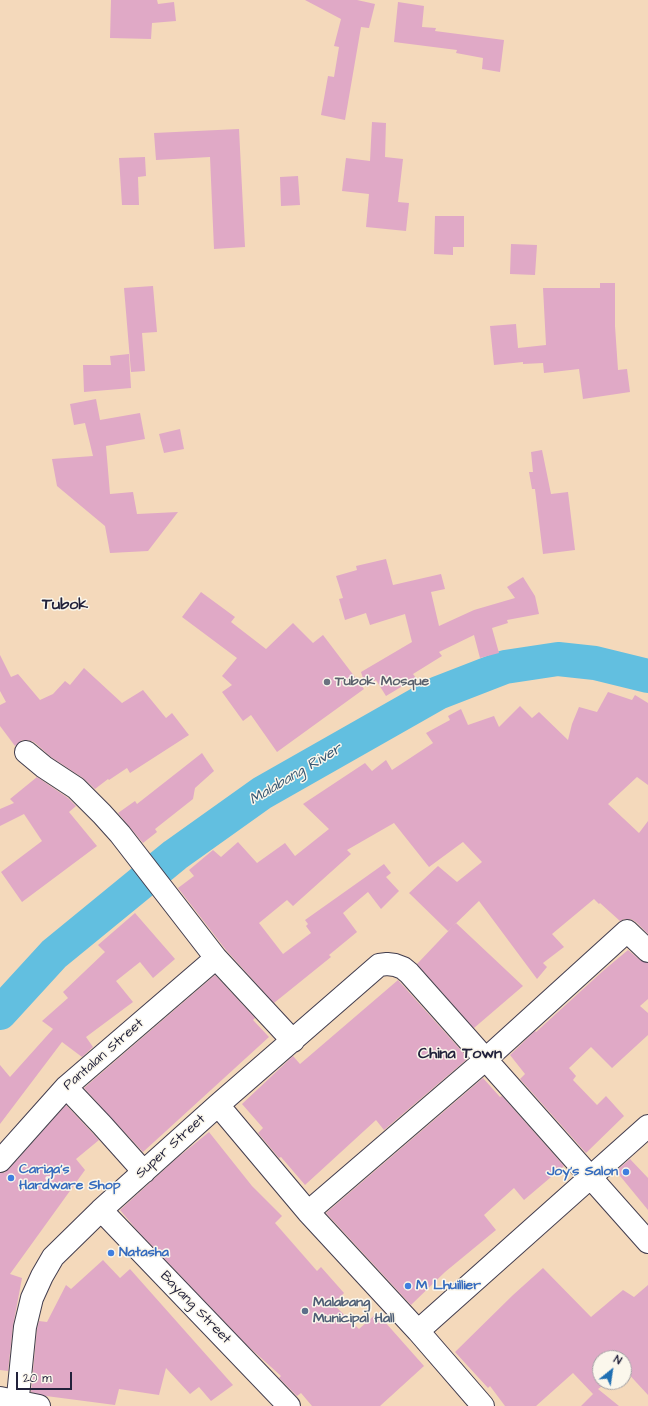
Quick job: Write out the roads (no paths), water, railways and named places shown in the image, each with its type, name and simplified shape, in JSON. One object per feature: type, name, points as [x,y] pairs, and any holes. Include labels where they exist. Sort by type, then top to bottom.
[{"type":"street","points":[[26,752],[44,767],[76,788],[102,814],[120,834],[216,958],[293,1041]]},
{"type":"street","points":[[308,1212],[486,1059],[627,931],[648,951]]},
{"type":"street","name":"Pantalan Street","points":[[0,1161],[66,1087],[216,958]]},
{"type":"street","name":"Super Street","points":[[18,1403],[25,1327],[32,1298],[53,1257],[101,1210],[372,970],[379,965],[387,964],[403,968],[486,1059]]},
{"type":"street","points":[[486,1059],[648,1242]]},
{"type":"street","points":[[66,1087],[144,1172]]},
{"type":"street","points":[[218,1105],[308,1212],[418,1331],[483,1406]]},
{"type":"street","points":[[418,1331],[648,1126]]},
{"type":"street","name":"Bayang Street","points":[[101,1210],[289,1406]]},
{"type":"waterway","name":"Malabang River","points":[[0,1013],[54,954],[175,855],[262,793],[438,693],[505,667],[558,659],[595,663],[648,676]]},
{"type":"place","name":"Tubok Mosque","points":[[327,682]]},
{"type":"place","name":"Joy's Salon","points":[[626,1172]]},
{"type":"place","name":"Cariga's Hardware Shop","points":[[11,1178]]},
{"type":"place","name":"Natasha","points":[[111,1253]]},
{"type":"place","name":"M Lhuillier","points":[[408,1286]]},
{"type":"place","name":"Malabang Municipal Hall","points":[[305,1311]]},
{"type":"district","name":"Tubok","points":[[65,606]]},
{"type":"district","name":"China Town","points":[[460,1055]]}]
